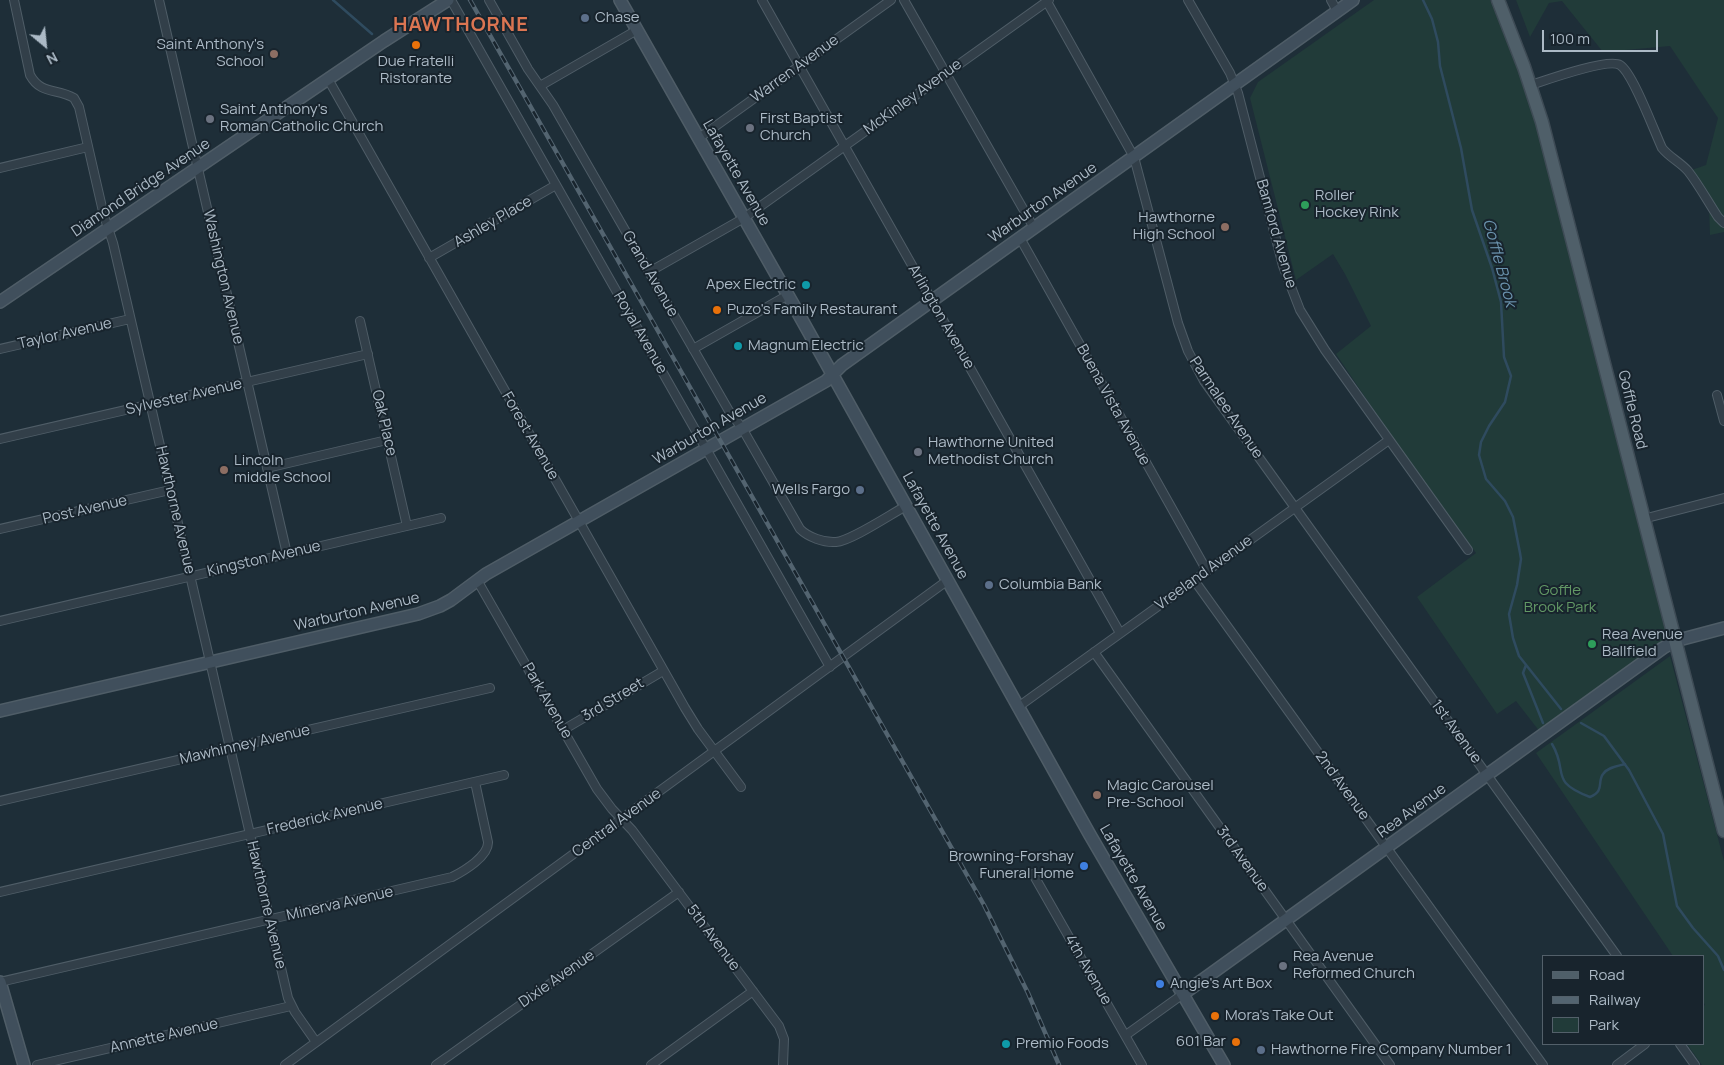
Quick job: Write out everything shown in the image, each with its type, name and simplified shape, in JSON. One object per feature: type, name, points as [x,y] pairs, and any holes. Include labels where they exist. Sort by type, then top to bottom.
[{"type":"main road","name":"Goffle Road","points":[[1498,0],[1531,85],[1548,142],[1724,831]]},
{"type":"street","name":"Hawthorne Avenue","points":[[14,0],[30,75],[33,80],[42,88],[74,98],[79,107],[113,243],[288,998],[291,1006],[316,1042]]},
{"type":"street","name":"Washington Avenue","points":[[159,0],[287,554]]},
{"type":"street","name":"Diamond Bridge Avenue","points":[[0,302],[384,41],[450,0]]},
{"type":"street","name":"Royal Avenue","points":[[450,0],[830,667]]},
{"type":"street","name":"Grand Avenue","points":[[489,0],[528,69],[553,105],[729,411],[742,428],[797,526],[804,533],[818,539],[835,542],[842,541],[906,506]]},
{"type":"street","name":"Lafayette Avenue","points":[[620,0],[788,295],[1090,835],[1224,1065]]},
{"type":"street","name":"Arlington Avenue","points":[[762,0],[1120,633]]},
{"type":"street","name":"Warren Avenue","points":[[699,138],[891,0]]},
{"type":"street","points":[[904,0],[1034,228]]},
{"type":"street","name":"McKinley Avenue","points":[[649,272],[744,218],[1047,0]]},
{"type":"street","name":"Parmalee Avenue","points":[[1047,0],[1134,157],[1176,316],[1188,351],[1214,396],[1294,508]]},
{"type":"street","name":"Bamford Avenue","points":[[1188,0],[1235,84],[1283,266],[1293,295],[1316,337],[1468,550]]},
{"type":"street","points":[[1330,0],[1337,12]]},
{"type":"street","name":"Warburton Avenue","points":[[0,711],[430,610],[451,600],[477,580],[826,381],[842,365],[1353,0]]},
{"type":"street","points":[[540,86],[637,30]]},
{"type":"street","points":[[1531,85],[1591,67],[1614,62],[1620,64],[1625,68],[1633,81],[1662,148],[1689,172],[1718,217],[1724,223]]},
{"type":"street","name":"Forest Avenue","points":[[328,79],[663,671],[691,719],[741,787]]},
{"type":"street","points":[[0,168],[88,147]]},
{"type":"street","name":"Ashley Place","points":[[429,258],[556,185]]},
{"type":"street","name":"Buena Vista Avenue","points":[[1020,238],[1207,571]]},
{"type":"street","points":[[693,349],[788,295]]},
{"type":"street","name":"Taylor Avenue","points":[[0,350],[130,319]]},
{"type":"street","name":"Oak Place","points":[[360,321],[407,526]]},
{"type":"street","name":"Sylvester Avenue","points":[[0,440],[368,354]]},
{"type":"street","points":[[1717,395],[1724,421]]},
{"type":"street","points":[[267,468],[388,440]]},
{"type":"street","name":"Vreeland Avenue","points":[[1018,707],[1389,440]]},
{"type":"street","name":"Post Avenue","points":[[0,529],[170,490]]},
{"type":"street","points":[[1643,519],[1724,498]]},
{"type":"street","name":"1st Avenue","points":[[1294,508],[1616,955]]},
{"type":"street","name":"Kingston Avenue","points":[[0,621],[441,518]]},
{"type":"street","name":"Park Avenue","points":[[477,580],[597,789],[621,819]]},
{"type":"street","name":"Central Avenue","points":[[285,1065],[948,580]]},
{"type":"street","name":"2nd Avenue","points":[[1194,580],[1543,1065]]},
{"type":"street","name":"Rea Avenue","points":[[1126,1036],[1675,641],[1724,628]]},
{"type":"street","name":"3rd Avenue","points":[[1094,652],[1390,1065]]},
{"type":"street","name":"3rd Street","points":[[563,730],[663,671]]},
{"type":"street","name":"Mawhinney Avenue","points":[[0,801],[490,688]]},
{"type":"street","name":"Frederick Avenue","points":[[0,892],[504,776]]},
{"type":"street","name":"Minerva Avenue","points":[[0,982],[446,880],[458,874],[485,854],[488,846],[475,782]]},
{"type":"street","name":"5th Avenue","points":[[621,819],[632,830],[754,991],[782,1032],[784,1039],[782,1065]]},
{"type":"street","name":"4th Avenue","points":[[1033,874],[1142,1065]]},
{"type":"street","name":"Dixie Avenue","points":[[436,1065],[679,892]]},
{"type":"street","points":[[0,982],[3,1005],[24,1065]]},
{"type":"street","points":[[651,1065],[754,991]]},
{"type":"street","name":"Annette Avenue","points":[[38,1065],[291,1006]]},
{"type":"street","points":[[1617,1065],[1644,1045]]},
{"type":"street","points":[[1681,1045],[1695,1065]]},
{"type":"green space","name":"Goffle Brook Park","points":[[1374,0],[1490,0],[1515,60],[1533,112],[1668,639],[1540,732],[1516,701],[1497,714],[1417,597],[1476,553],[1390,434],[1336,354],[1371,326],[1333,254],[1296,280],[1250,98],[1258,82]]},
{"type":"green space","points":[[1516,0],[1724,0],[1724,232],[1710,235],[1709,206],[1686,172],[1706,165],[1718,118],[1670,46],[1603,52],[1562,1],[1549,3],[1530,37]]},
{"type":"green space","points":[[1670,656],[1724,861],[1724,1065],[1702,1065],[1688,1045],[1704,1045],[1704,955],[1672,955],[1536,753]]},
{"type":"waterway","points":[[333,0],[372,34]]},
{"type":"waterway","name":"Goffle Brook","points":[[1423,0],[1432,19],[1438,42],[1440,66],[1461,148],[1472,210],[1492,268],[1501,302],[1504,357],[1511,376],[1505,402],[1481,442],[1479,455],[1486,479],[1505,501],[1513,517],[1520,553],[1521,559],[1517,585],[1509,614],[1513,638],[1519,656],[1561,709]]},
{"type":"waterway","name":"Goffle Brook","points":[[1526,665],[1523,673],[1543,723]]},
{"type":"waterway","name":"Goffle Brook","points":[[1581,723],[1604,736],[1629,770],[1663,834],[1677,906],[1693,928],[1718,956],[1724,970]]},
{"type":"waterway","name":"Goffle Brook","points":[[1552,744],[1557,754],[1564,781],[1577,791],[1590,797],[1598,792],[1601,777],[1605,772],[1613,767],[1625,764]]},
{"type":"railway","points":[[470,0],[984,905],[1028,993],[1059,1065]]},
{"type":"place","name":"Chase","points":[[585,18]]},
{"type":"place","name":"Due Fratelli Ristorante","points":[[416,45]]},
{"type":"place","name":"Saint Anthony's School","points":[[274,54]]},
{"type":"place","name":"Saint Anthony's Roman Catholic Church","points":[[210,119]]},
{"type":"place","name":"First Baptist Church","points":[[750,128]]},
{"type":"place","name":"Roller Hockey Rink","points":[[1305,205]]},
{"type":"place","name":"Hawthorne High School","points":[[1225,227]]},
{"type":"place","name":"Apex Electric","points":[[806,285]]},
{"type":"place","name":"Puzo's Family Restaurant","points":[[717,310]]},
{"type":"place","name":"Magnum Electric","points":[[738,346]]},
{"type":"place","name":"Hawthorne United Methodist Church","points":[[918,452]]},
{"type":"place","name":"Lincoln middle School","points":[[224,470]]},
{"type":"place","name":"Wells Fargo","points":[[860,490]]},
{"type":"place","name":"Columbia Bank","points":[[989,585]]},
{"type":"place","name":"Rea Avenue Ballfield","points":[[1592,644]]},
{"type":"place","name":"Magic Carousel Pre-School","points":[[1097,795]]},
{"type":"place","name":"Browning-Forshay Funeral Home","points":[[1084,866]]},
{"type":"place","name":"Rea Avenue Reformed Church","points":[[1283,966]]},
{"type":"place","name":"Angie's Art Box","points":[[1160,984]]},
{"type":"place","name":"Mora's Take Out","points":[[1215,1016]]},
{"type":"place","name":"601 Bar","points":[[1236,1042]]},
{"type":"place","name":"Premio Foods","points":[[1006,1044]]},
{"type":"place","name":"Hawthorne Fire Company Number 1","points":[[1261,1050]]},
{"type":"district","name":"HAWTHORNE","points":[[461,25]]}]
